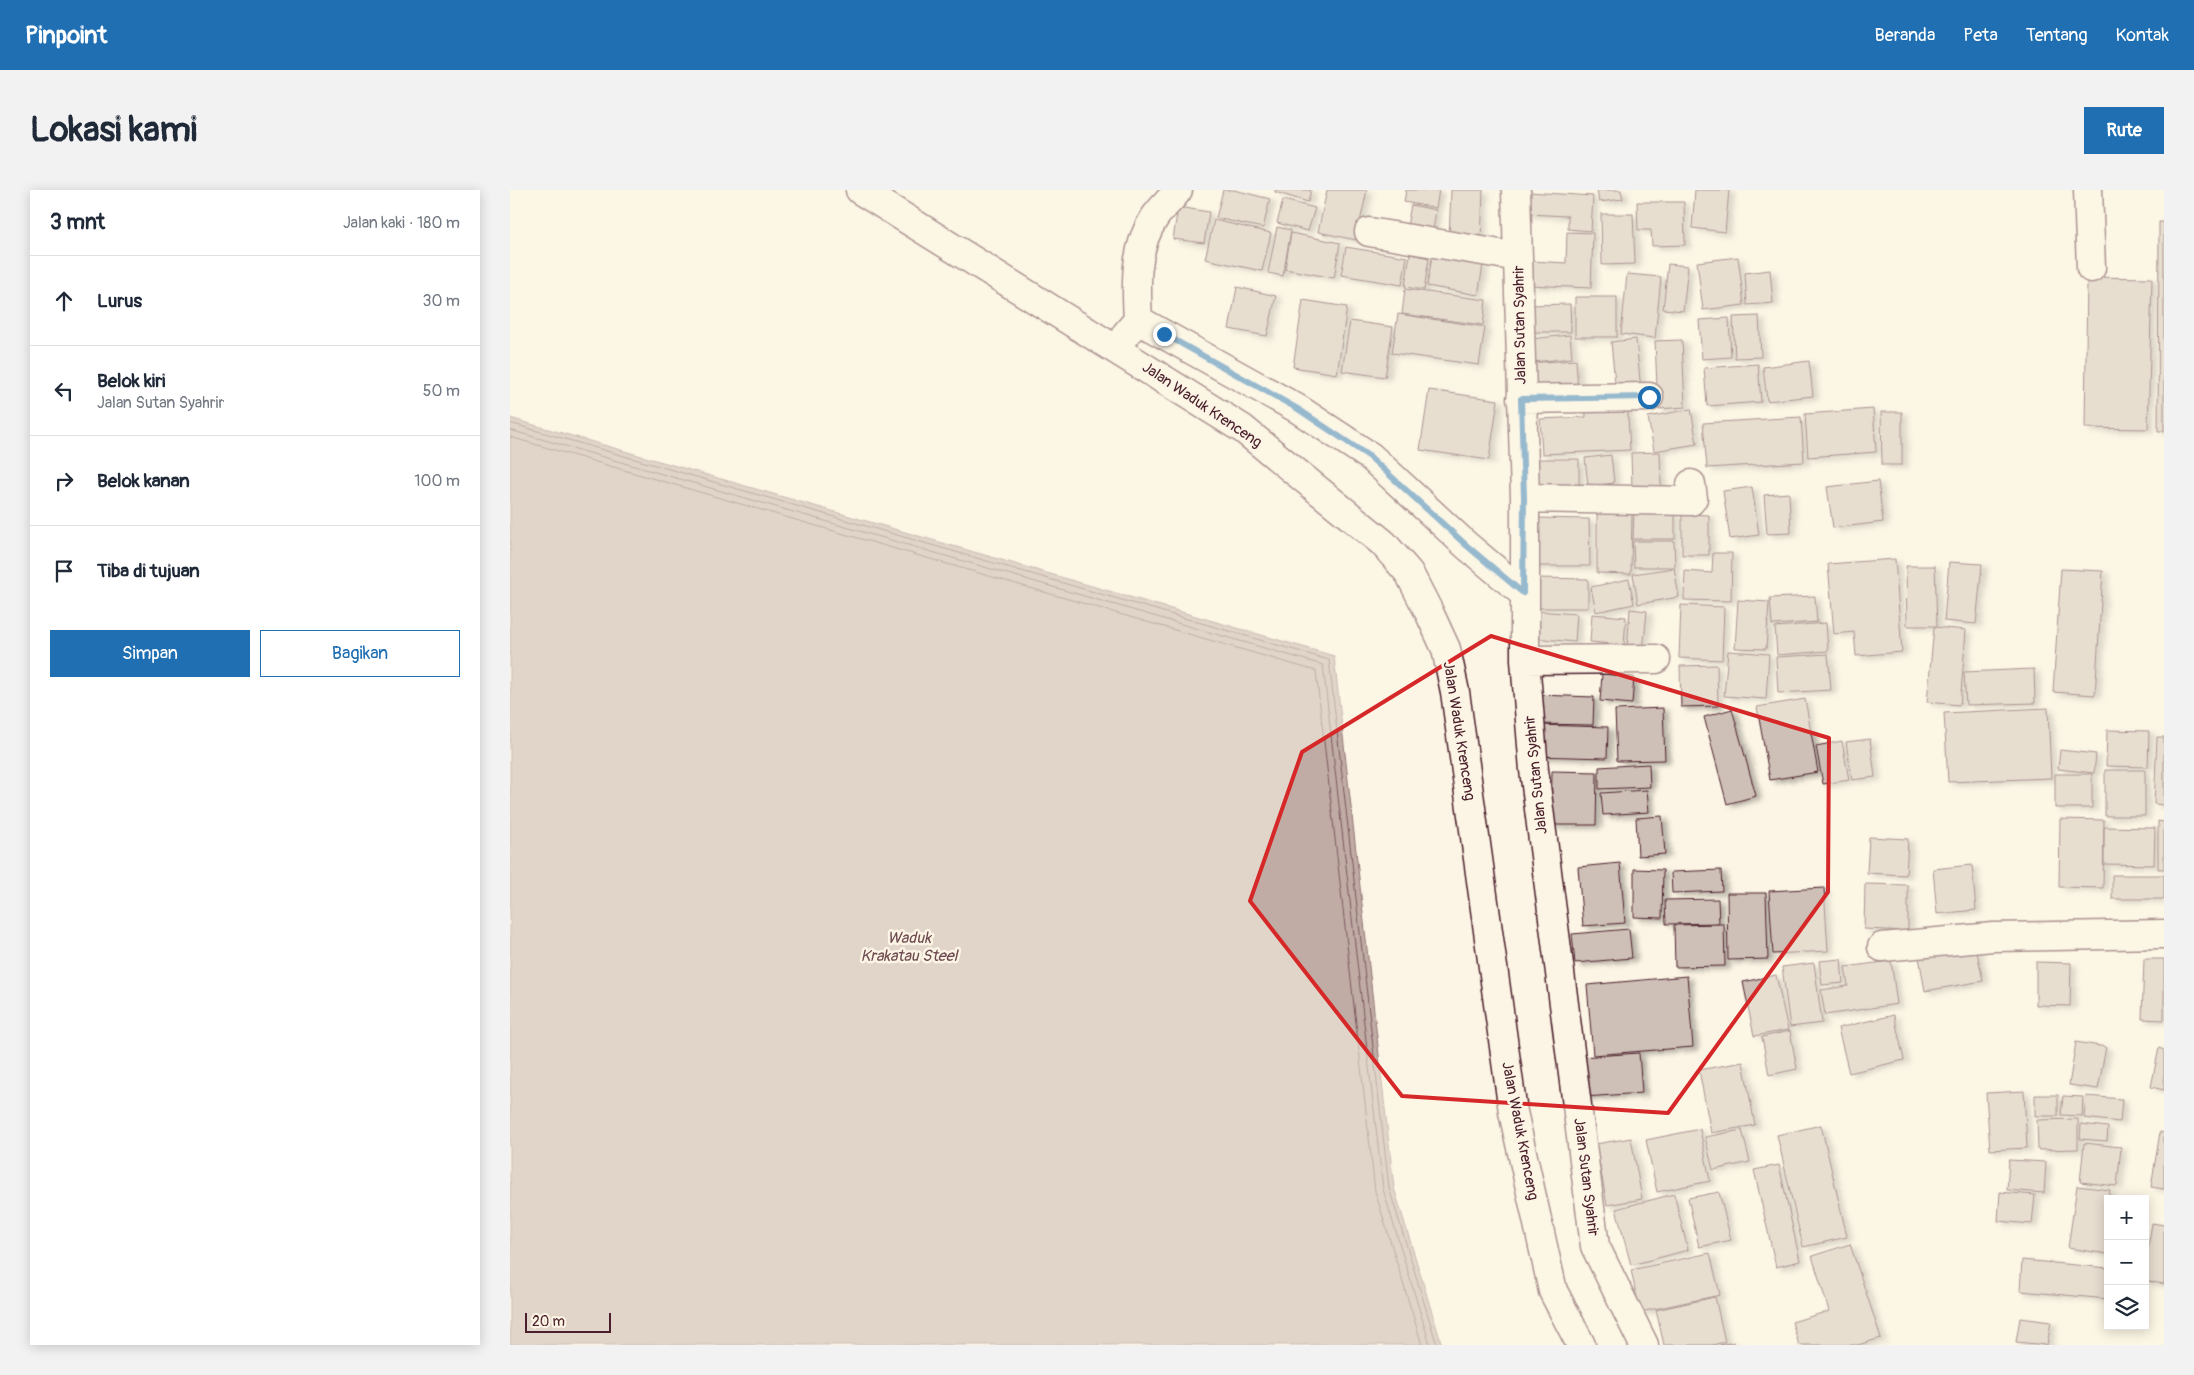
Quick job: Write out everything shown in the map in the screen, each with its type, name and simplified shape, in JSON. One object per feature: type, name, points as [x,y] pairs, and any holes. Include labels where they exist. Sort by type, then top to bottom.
[{"type":"street","name":"Jalan Waduk Krenceng","points":[[860,190],[1243,429],[1383,543],[1409,573],[1430,612],[1446,649],[1455,692],[1513,1112],[1553,1291],[1581,1345]]},
{"type":"street","points":[[1114,348],[1138,320],[1136,280],[1142,244],[1154,218],[1178,190]]},
{"type":"street","name":"Jalan Sutan Syahrir","points":[[1516,190],[1524,498],[1523,593],[1525,660],[1534,770],[1595,1246],[1644,1345]]},
{"type":"street","points":[[2088,190],[2091,268]]},
{"type":"street","points":[[1369,232],[1518,257]]},
{"type":"street","points":[[1138,320],[1298,409],[1370,457],[1466,545],[1523,593]]},
{"type":"street","points":[[1521,399],[1649,397]]},
{"type":"street","points":[[1524,498],[1690,502],[1693,498],[1691,484]]},
{"type":"street","points":[[1525,660],[1656,659]]},
{"type":"street","points":[[1882,947],[1994,937],[2164,934]]},
{"type":"highlighted area","points":[[1491,636],[1829,738],[1828,892],[1668,1113],[1402,1096],[1250,901],[1302,752]]},
{"type":"water","name":"Waduk Krakatau Steel","points":[[510,418],[1334,656],[1394,1188],[1442,1345],[510,1345]]},
{"type":"building","points":[[1223,190],[1234,190],[1270,199],[1263,228],[1216,218]]},
{"type":"building","points":[[1275,190],[1311,190],[1308,202],[1275,192]]},
{"type":"building","points":[[1327,190],[1367,190],[1356,240],[1318,232]]},
{"type":"building","points":[[1406,190],[1439,190],[1436,208],[1404,202]]},
{"type":"building","points":[[1451,190],[1483,190],[1481,241],[1449,240]]},
{"type":"building","points":[[1597,190],[1621,190],[1623,199],[1599,202]]},
{"type":"building","points":[[1695,190],[1729,190],[1725,232],[1692,228]]},
{"type":"building","points":[[1528,192],[1593,196],[1591,231],[1568,229],[1568,216],[1527,214]]},
{"type":"building","points":[[1283,200],[1315,208],[1308,231],[1277,223]]},
{"type":"building","points":[[1637,202],[1684,202],[1685,245],[1652,246],[1651,230],[1638,230]]},
{"type":"building","points":[[1411,205],[1436,210],[1432,237],[1406,232]]},
{"type":"building","points":[[1178,207],[1209,212],[1204,243],[1173,239]]},
{"type":"building","points":[[1601,214],[1633,214],[1635,264],[1602,265]]},
{"type":"building","points":[[1214,220],[1271,233],[1262,271],[1205,259]]},
{"type":"building","points":[[2159,222],[2164,222],[2164,431],[2158,431]]},
{"type":"building","points":[[1277,227],[1291,230],[1283,276],[1268,273]]},
{"type":"building","points":[[1567,232],[1593,233],[1591,288],[1530,285],[1531,261],[1566,263]]},
{"type":"building","points":[[1291,233],[1340,243],[1334,278],[1285,269]]},
{"type":"building","points":[[1346,247],[1407,257],[1402,285],[1341,275]]},
{"type":"building","points":[[1410,254],[1429,258],[1424,290],[1405,287]]},
{"type":"building","points":[[1432,257],[1483,265],[1478,295],[1427,286]]},
{"type":"building","points":[[1738,257],[1744,305],[1703,310],[1697,262]]},
{"type":"building","points":[[1668,264],[1688,266],[1683,311],[1663,309]]},
{"type":"building","points":[[1770,270],[1773,303],[1747,305],[1745,273]]},
{"type":"building","points":[[1627,274],[1661,277],[1655,338],[1621,334]]},
{"type":"building","points":[[2087,277],[2152,278],[2148,429],[2085,428]]},
{"type":"building","points":[[1237,287],[1276,296],[1267,336],[1229,329]]},
{"type":"building","points":[[1405,289],[1486,300],[1483,325],[1402,314]]},
{"type":"building","points":[[1575,297],[1617,297],[1617,337],[1575,337]]},
{"type":"building","points":[[1303,300],[1347,307],[1337,374],[1293,367]]},
{"type":"building","points":[[1570,304],[1571,332],[1528,332],[1528,305]]},
{"type":"building","points":[[1398,314],[1485,327],[1479,365],[1392,353]]},
{"type":"building","points":[[1759,316],[1761,357],[1735,358],[1733,317]]},
{"type":"building","points":[[1729,318],[1731,357],[1702,359],[1699,320]]},
{"type":"building","points":[[1350,321],[1393,327],[1385,377],[1342,371]]},
{"type":"building","points":[[1570,335],[1572,358],[1533,362],[1530,339]]},
{"type":"building","points":[[1636,339],[1641,391],[1616,393],[1611,342]]},
{"type":"building","points":[[1682,340],[1685,407],[1658,409],[1655,341]]},
{"type":"building","points":[[1576,360],[1578,391],[1529,394],[1527,363]]},
{"type":"building","points":[[1809,361],[1813,396],[1767,401],[1763,367]]},
{"type":"building","points":[[1758,364],[1761,402],[1707,406],[1704,368]]},
{"type":"building","points":[[1429,390],[1498,400],[1489,460],[1420,450]]},
{"type":"building","points":[[1627,400],[1630,450],[1542,454],[1540,419],[1586,417],[1585,403]]},
{"type":"building","points":[[1691,409],[1697,444],[1654,451],[1648,417]]},
{"type":"building","points":[[1873,409],[1876,452],[1808,457],[1805,414]]},
{"type":"building","points":[[1881,412],[1902,412],[1902,465],[1882,465]]},
{"type":"building","points":[[1801,417],[1804,462],[1707,468],[1703,423]]},
{"type":"building","points":[[1660,452],[1661,487],[1632,488],[1631,453]]},
{"type":"building","points":[[1611,455],[1614,483],[1588,486],[1585,458]]},
{"type":"building","points":[[1537,459],[1579,459],[1579,488],[1537,488]]},
{"type":"building","points":[[1878,481],[1883,522],[1833,528],[1827,487]]},
{"type":"building","points":[[1752,487],[1759,535],[1730,539],[1723,491]]},
{"type":"building","points":[[1789,493],[1791,533],[1767,534],[1764,495]]},
{"type":"building","points":[[1597,511],[1632,512],[1631,574],[1597,573]]},
{"type":"building","points":[[1634,512],[1675,512],[1675,539],[1633,539]]},
{"type":"building","points":[[1682,514],[1709,515],[1709,555],[1682,555]]},
{"type":"building","points":[[1533,518],[1589,519],[1590,566],[1533,566]]},
{"type":"building","points":[[1633,541],[1674,541],[1675,567],[1634,567]]},
{"type":"building","points":[[1713,553],[1732,553],[1731,601],[1684,600],[1685,571],[1712,573]]},
{"type":"building","points":[[1895,559],[1902,652],[1856,656],[1854,632],[1834,634],[1828,564]]},
{"type":"building","points":[[1949,562],[1982,564],[1976,624],[1944,621]]},
{"type":"building","points":[[1906,566],[1935,566],[1937,626],[1907,626]]},
{"type":"building","points":[[1674,568],[1679,597],[1638,604],[1633,574]]},
{"type":"building","points":[[2061,569],[2103,571],[2095,695],[2053,692]]},
{"type":"building","points":[[1535,578],[1588,579],[1588,608],[1534,608]]},
{"type":"building","points":[[1629,579],[1634,604],[1596,612],[1591,587]]},
{"type":"building","points":[[1815,596],[1817,622],[1772,625],[1770,598]]},
{"type":"building","points":[[1738,600],[1769,602],[1766,649],[1735,648]]},
{"type":"building","points":[[1681,605],[1724,607],[1722,660],[1679,658]]},
{"type":"building","points":[[1630,609],[1647,611],[1643,651],[1627,650]]},
{"type":"building","points":[[1536,611],[1577,614],[1575,642],[1534,638]]},
{"type":"building","points":[[1592,614],[1626,617],[1624,645],[1590,642]]},
{"type":"building","points":[[1826,623],[1828,651],[1777,655],[1775,627]]},
{"type":"building","points":[[1934,627],[1966,630],[1960,705],[1927,702]]},
{"type":"building","points":[[1728,651],[1769,654],[1766,699],[1724,696]]},
{"type":"building","points":[[1828,654],[1831,690],[1778,693],[1776,657]]},
{"type":"building","points":[[1717,665],[1718,706],[1681,707],[1680,666]]},
{"type":"building","points":[[2034,669],[2035,703],[1966,705],[1964,672]]},
{"type":"building","points":[[1602,674],[1634,677],[1632,704],[1600,701]]},
{"type":"building","points":[[1538,695],[1594,697],[1593,725],[1538,724]]},
{"type":"building","points":[[1805,699],[1818,772],[1770,780],[1757,707]]},
{"type":"building","points":[[1663,708],[1665,760],[1617,761],[1615,710]]},
{"type":"building","points":[[2048,708],[2051,778],[1948,782],[1944,713]]},
{"type":"building","points":[[1732,709],[1756,796],[1727,804],[1704,717]]},
{"type":"building","points":[[1535,725],[1608,727],[1607,758],[1534,756]]},
{"type":"building","points":[[2107,730],[2149,731],[2148,767],[2106,766]]},
{"type":"building","points":[[2157,737],[2164,737],[2164,805],[2154,804]]},
{"type":"building","points":[[1870,739],[1875,777],[1852,780],[1846,742]]},
{"type":"building","points":[[1842,741],[1849,780],[1823,784],[1816,746]]},
{"type":"building","points":[[2060,750],[2096,754],[2094,773],[2058,769]]},
{"type":"building","points":[[1649,764],[1650,787],[1599,789],[1599,767]]},
{"type":"building","points":[[2105,770],[2145,770],[2145,816],[2105,816]]},
{"type":"building","points":[[1552,771],[1597,772],[1596,825],[1551,825]]},
{"type":"building","points":[[2055,774],[2092,774],[2092,808],[2055,808]]},
{"type":"building","points":[[1647,790],[1649,812],[1603,815],[1601,793]]},
{"type":"building","points":[[1662,816],[1665,854],[1638,856],[1636,818]]},
{"type":"building","points":[[2060,819],[2104,820],[2103,888],[2059,887]]},
{"type":"building","points":[[2158,821],[2164,822],[2164,869],[2158,869]]},
{"type":"building","points":[[2104,827],[2155,828],[2154,865],[2104,864]]},
{"type":"building","points":[[1869,837],[1908,839],[1906,875],[1867,873]]},
{"type":"building","points":[[1620,863],[1625,923],[1583,926],[1578,867]]},
{"type":"building","points":[[1972,865],[1976,910],[1937,914],[1933,869]]},
{"type":"building","points":[[1634,869],[1663,870],[1662,918],[1634,917]]},
{"type":"building","points":[[1721,870],[1722,891],[1672,893],[1671,872]]},
{"type":"building","points":[[2112,875],[2164,875],[2164,899],[2112,899]]},
{"type":"building","points":[[1865,884],[1908,885],[1908,931],[1864,929]]},
{"type":"building","points":[[1824,888],[1828,951],[1773,954],[1769,891]]},
{"type":"building","points":[[1727,893],[1766,893],[1768,959],[1728,960]]},
{"type":"building","points":[[1718,899],[1719,923],[1666,924],[1665,900]]},
{"type":"building","points":[[1724,924],[1725,966],[1675,967],[1674,925]]},
{"type":"building","points":[[1629,929],[1632,958],[1575,963],[1572,934]]},
{"type":"building","points":[[1976,947],[1983,981],[1925,991],[1919,957]]},
{"type":"building","points":[[1841,959],[1843,983],[1822,985],[1819,961]]},
{"type":"building","points":[[2144,959],[2164,959],[2164,1020],[2142,1019]]},
{"type":"building","points":[[1891,961],[1897,1004],[1825,1015],[1821,990],[1848,986],[1845,967]]},
{"type":"building","points":[[2036,962],[2071,963],[2070,1006],[2036,1005]]},
{"type":"building","points":[[1814,963],[1822,1023],[1790,1027],[1782,967]]},
{"type":"building","points":[[1776,975],[1788,1030],[1754,1036],[1743,982]]},
{"type":"building","points":[[1687,976],[1693,1047],[1593,1055],[1587,985]]},
{"type":"building","points":[[1894,1015],[1904,1060],[1849,1073],[1838,1028]]},
{"type":"building","points":[[1790,1031],[1797,1069],[1769,1075],[1762,1037]]},
{"type":"building","points":[[2076,1042],[2106,1047],[2098,1089],[2069,1085]]},
{"type":"building","points":[[2159,1048],[2164,1050],[2164,1090],[2151,1087]]},
{"type":"building","points":[[1639,1053],[1642,1093],[1584,1097],[1581,1057]]},
{"type":"building","points":[[1743,1062],[1755,1125],[1711,1133],[1699,1070]]},
{"type":"building","points":[[2024,1091],[2027,1148],[1990,1150],[1986,1093]]},
{"type":"building","points":[[2035,1095],[2058,1095],[2058,1116],[2035,1116]]},
{"type":"building","points":[[2063,1096],[2083,1097],[2082,1116],[2061,1115]]},
{"type":"building","points":[[2086,1096],[2122,1099],[2120,1122],[2084,1118]]},
{"type":"building","points":[[2078,1119],[2078,1149],[2038,1150],[2037,1120]]},
{"type":"building","points":[[2081,1124],[2108,1127],[2107,1141],[2080,1139]]},
{"type":"building","points":[[1821,1125],[1847,1237],[1803,1247],[1777,1135]]},
{"type":"building","points":[[1700,1129],[1710,1181],[1657,1192],[1646,1140]]},
{"type":"building","points":[[1742,1130],[1750,1162],[1713,1170],[1705,1137]]},
{"type":"building","points":[[2160,1132],[2164,1133],[2164,1189],[2151,1187]]},
{"type":"building","points":[[1631,1138],[1642,1199],[1607,1205],[1596,1144]]},
{"type":"building","points":[[2084,1143],[2121,1147],[2117,1186],[2080,1182]]},
{"type":"building","points":[[2009,1160],[2046,1162],[2044,1193],[2007,1190]]},
{"type":"building","points":[[1779,1165],[1800,1261],[1776,1267],[1754,1170]]},
{"type":"building","points":[[2077,1186],[2110,1190],[2109,1195],[2104,1195],[2104,1253],[2068,1248]]},
{"type":"building","points":[[1719,1192],[1731,1240],[1699,1247],[1688,1198]]},
{"type":"building","points":[[2000,1192],[2035,1195],[2032,1224],[1998,1221]]},
{"type":"building","points":[[1674,1194],[1688,1250],[1631,1265],[1616,1209]]},
{"type":"building","points":[[2152,1223],[2164,1225],[2164,1284],[2149,1282],[2149,1241]]},
{"type":"building","points":[[1850,1244],[1881,1338],[1858,1345],[1799,1345],[1792,1322],[1829,1311],[1812,1256]]},
{"type":"building","points":[[1710,1253],[1720,1295],[1640,1312],[1631,1270]]},
{"type":"building","points":[[2022,1260],[2104,1268],[2104,1299],[2020,1291]]},
{"type":"building","points":[[1715,1297],[1725,1342],[1712,1345],[1664,1345],[1656,1310]]},
{"type":"building","points":[[2020,1318],[2051,1322],[2047,1345],[2016,1342]]},
{"type":"building","points":[[1734,1342],[1735,1345],[1720,1345]]},
{"type":"route","points":[[1164,334],[1298,409],[1355,446],[1370,457],[1466,545],[1523,593],[1524,498],[1521,399],[1649,397]]}]
